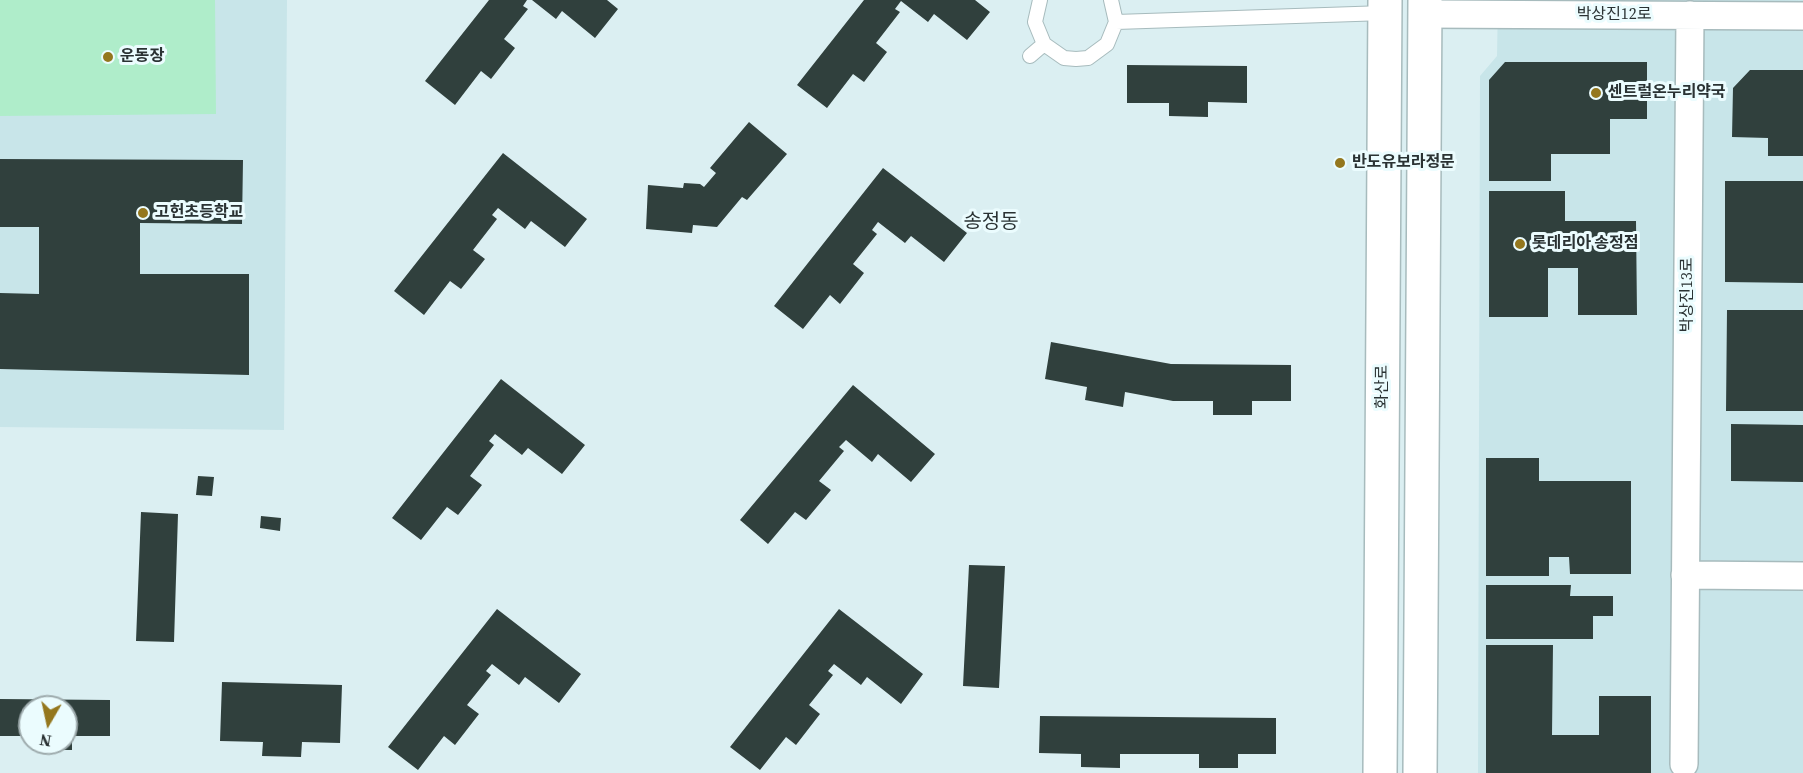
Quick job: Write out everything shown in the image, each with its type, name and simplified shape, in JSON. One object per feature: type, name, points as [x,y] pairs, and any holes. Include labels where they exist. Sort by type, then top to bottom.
[{"type":"street","name":"화산로","points":[[1380,773],[1385,7]]},
{"type":"street","name":"박상진12로","points":[[1425,7],[1803,16]]},
{"type":"street","points":[[1420,773],[1425,7]]},
{"type":"street","name":"박상진13로","points":[[1684,764],[1690,15]]},
{"type":"street","points":[[1685,575],[1803,576]]},
{"type":"lane","points":[[1040,0],[1035,22],[1044,45],[1064,58],[1088,58],[1107,44],[1116,22],[1111,0]]},
{"type":"lane","points":[[1116,22],[1385,7]]},
{"type":"lane","points":[[1030,56],[1044,45]]},
{"type":"shaded area","name":"고헌초등학교","points":[[0,0],[287,0],[284,430],[0,427]]},
{"type":"shaded area","points":[[1498,0],[1803,0],[1803,773],[1478,773],[1480,76],[1497,56]]},
{"type":"green space","name":"운동장","points":[[0,0],[215,0],[216,114],[0,116]]},
{"type":"building","points":[[489,0],[527,0],[523,6],[528,9],[504,39],[515,48],[491,79],[481,71],[455,105],[425,81]]},
{"type":"building","points":[[532,0],[607,0],[618,9],[595,38],[562,11],[556,19]]},
{"type":"building","points":[[864,0],[975,0],[990,12],[967,40],[934,14],[928,22],[901,1],[895,9],[900,12],[876,43],[887,52],[864,82],[853,74],[827,108],[797,85]]},
{"type":"building","points":[[1505,62],[1647,62],[1647,119],[1610,119],[1610,154],[1551,154],[1551,181],[1489,181],[1489,80]]},
{"type":"building","points":[[1127,65],[1247,66],[1247,103],[1208,102],[1208,117],[1169,116],[1169,103],[1127,103]]},
{"type":"building","points":[[1750,70],[1803,70],[1803,156],[1768,156],[1768,138],[1732,137],[1733,88]]},
{"type":"building","points":[[749,122],[787,154],[747,200],[742,197],[717,227],[693,225],[692,233],[646,229],[648,185],[683,188],[684,183],[700,184],[704,187],[716,173],[710,168]]},
{"type":"building","points":[[503,153],[587,219],[565,247],[531,221],[525,229],[498,208],[492,215],[497,219],[473,250],[485,259],[461,289],[450,281],[424,315],[394,291]]},
{"type":"building","points":[[0,159],[243,160],[242,224],[140,223],[140,274],[249,274],[249,375],[0,369],[0,293],[39,294],[39,227],[0,227]]},
{"type":"building","points":[[883,168],[967,233],[944,262],[911,236],[905,243],[878,222],[872,230],[877,234],[853,264],[864,273],[840,304],[830,295],[803,329],[774,306]]},
{"type":"building","points":[[1725,181],[1803,181],[1803,283],[1725,282]]},
{"type":"building","points":[[1489,191],[1565,191],[1565,221],[1636,221],[1637,315],[1578,315],[1578,268],[1548,268],[1548,317],[1489,317]]},
{"type":"building","points":[[1727,310],[1803,310],[1803,411],[1726,411]]},
{"type":"building","points":[[1051,342],[1171,364],[1291,365],[1291,401],[1252,401],[1252,415],[1213,415],[1213,401],[1173,401],[1125,392],[1123,407],[1085,400],[1087,387],[1045,379]]},
{"type":"building","points":[[501,379],[585,445],[562,474],[528,448],[522,455],[495,434],[489,441],[494,445],[470,476],[482,485],[458,515],[447,507],[421,540],[392,518]]},
{"type":"building","points":[[853,385],[935,454],[911,482],[878,454],[872,462],[846,440],[839,447],[844,451],[819,481],[831,490],[806,520],[795,512],[768,544],[740,520]]},
{"type":"building","points":[[1731,424],[1803,425],[1803,482],[1731,481]]},
{"type":"building","points":[[1486,458],[1539,458],[1539,481],[1631,481],[1631,574],[1570,574],[1569,557],[1549,557],[1549,576],[1486,576]]},
{"type":"building","points":[[198,476],[214,477],[212,496],[196,495]]},
{"type":"building","points":[[141,512],[178,514],[174,642],[136,641]]},
{"type":"building","points":[[261,516],[281,518],[280,531],[260,528]]},
{"type":"building","points":[[969,565],[1005,566],[999,688],[963,686]]},
{"type":"building","points":[[1486,585],[1571,585],[1570,596],[1613,596],[1613,616],[1593,616],[1593,639],[1486,639]]},
{"type":"building","points":[[497,609],[581,674],[559,703],[525,677],[519,685],[492,664],[486,671],[491,675],[467,705],[479,714],[455,745],[444,736],[418,770],[388,747]]},
{"type":"building","points":[[839,609],[923,674],[901,704],[867,677],[861,685],[834,664],[828,671],[833,675],[809,705],[820,714],[796,745],[786,737],[760,770],[730,747]]},
{"type":"building","points":[[1486,645],[1553,645],[1552,735],[1599,735],[1599,696],[1651,696],[1651,773],[1486,773]]},
{"type":"building","points":[[222,682],[342,685],[340,743],[302,742],[301,757],[262,756],[263,742],[220,741]]},
{"type":"building","points":[[0,699],[18,699],[18,736],[0,736]]},
{"type":"building","points":[[78,700],[110,700],[110,736],[78,736]]},
{"type":"building","points":[[1040,716],[1276,718],[1276,754],[1238,754],[1238,768],[1199,768],[1199,754],[1120,754],[1120,768],[1081,767],[1081,754],[1039,753]]},
{"type":"place","name":"운동장","points":[[108,57]]},
{"type":"place","name":"센트럴온누리약국","points":[[1596,93]]},
{"type":"place","name":"반도유보라정문","points":[[1340,163]]},
{"type":"place","name":"고헌초등학교","points":[[143,213]]},
{"type":"place","name":"롯데리아 송정점","points":[[1520,244]]},
{"type":"district","name":"송정동","points":[[991,223]]}]
